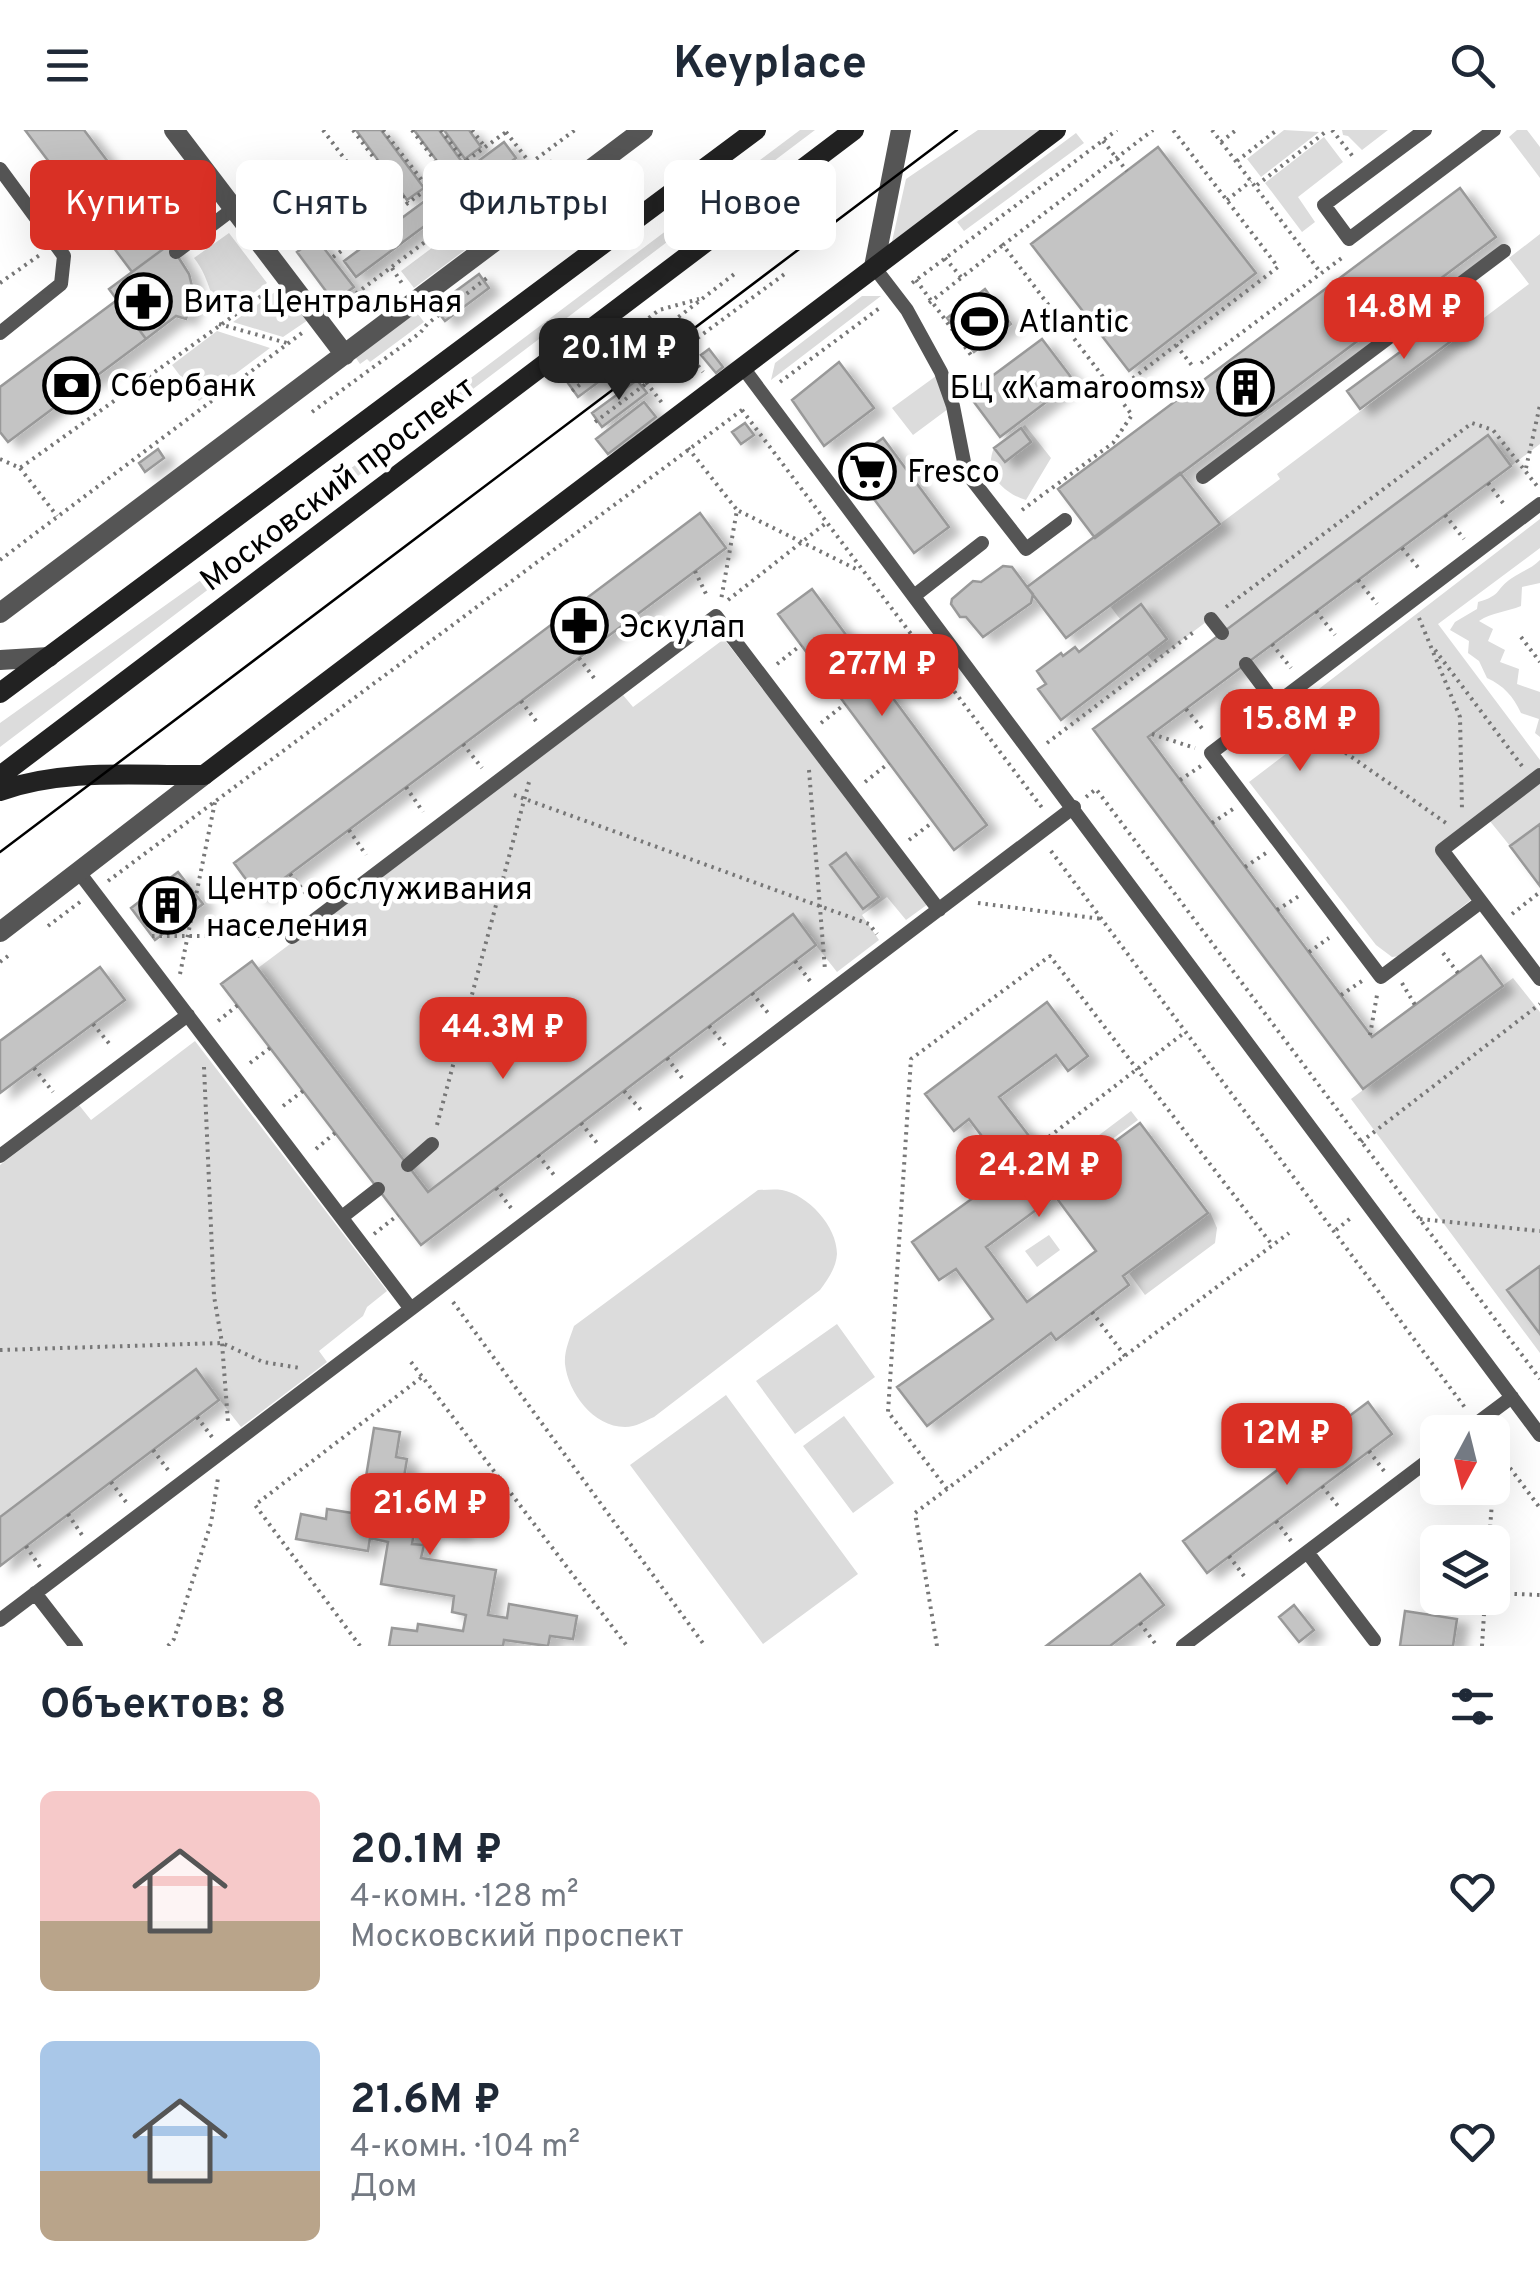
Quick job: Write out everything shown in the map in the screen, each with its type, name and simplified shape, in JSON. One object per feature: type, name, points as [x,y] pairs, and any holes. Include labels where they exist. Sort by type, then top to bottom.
[{"type":"main road","points":[[712,160],[738,130]]},
{"type":"main road","name":"Московский проспект","points":[[716,160],[756,130]]},
{"type":"main road","name":"Московский проспект","points":[[0,776],[854,130]]},
{"type":"main road","points":[[0,792],[25,782],[83,774],[204,775],[1056,130]]},
{"type":"main road","name":"Московский проспект","points":[[0,693],[664,199]]},
{"type":"street","points":[[174,130],[344,355]]},
{"type":"street","points":[[0,613],[643,130]]},
{"type":"street","points":[[874,267],[900,130]]},
{"type":"street","points":[[0,660],[49,657]]},
{"type":"street","points":[[0,932],[204,775]]},
{"type":"lane","points":[[1424,130],[1324,205],[1349,239],[1494,130]]},
{"type":"lane","points":[[0,169],[30,210]]},
{"type":"lane","points":[[176,252],[233,208]]},
{"type":"lane","points":[[0,333],[61,284],[64,256],[60,250]]},
{"type":"lane","points":[[1203,477],[1504,252]]},
{"type":"lane","points":[[874,267],[908,310],[941,372],[953,406],[966,472],[1026,549],[1065,520]]},
{"type":"lane","points":[[744,369],[1540,1435]]},
{"type":"lane","points":[[1481,902],[1383,972],[1312,888],[1214,751],[1540,504]]},
{"type":"lane","points":[[914,596],[982,543]]},
{"type":"lane","points":[[292,936],[716,616],[940,910]]},
{"type":"lane","points":[[1211,619],[1222,633]]},
{"type":"lane","points":[[1246,664],[1276,704]]},
{"type":"lane","points":[[1536,778],[1442,850],[1540,979]]},
{"type":"lane","points":[[0,1620],[1074,807]]},
{"type":"lane","points":[[78,871],[412,1309]]},
{"type":"lane","points":[[0,1156],[188,1014]]},
{"type":"lane","points":[[408,1165],[432,1144]]},
{"type":"lane","points":[[342,1217],[378,1189]]},
{"type":"lane","points":[[1488,1415],[1512,1397]]},
{"type":"lane","points":[[1182,1646],[1420,1466]]},
{"type":"lane","points":[[1304,1554],[1374,1640]]},
{"type":"lane","points":[[35,1593],[76,1646]]},
{"type":"path","points":[[323,130],[345,160]]},
{"type":"path","points":[[353,130],[408,203]]},
{"type":"path","points":[[384,130],[423,181]]},
{"type":"path","points":[[412,130],[435,160]]},
{"type":"path","points":[[441,130],[464,160]]},
{"type":"path","points":[[472,130],[485,147]]},
{"type":"path","points":[[534,160],[575,130]]},
{"type":"path","points":[[772,389],[1118,130]]},
{"type":"path","points":[[930,302],[1153,130]]},
{"type":"path","points":[[1115,392],[1278,267],[1173,130]]},
{"type":"path","points":[[1212,130],[1321,273]]},
{"type":"path","points":[[1221,142],[1236,130]]},
{"type":"path","points":[[1236,161],[1277,130]]},
{"type":"path","points":[[1227,200],[1330,130],[1354,158]]},
{"type":"path","points":[[468,160],[505,131],[528,160]]},
{"type":"path","points":[[1103,141],[1127,170]]},
{"type":"path","points":[[403,207],[423,192]]},
{"type":"path","points":[[331,313],[423,244]]},
{"type":"path","points":[[1003,244],[1132,415],[1113,443],[1005,523]]},
{"type":"path","points":[[0,283],[47,250]]},
{"type":"path","points":[[332,257],[342,250]]},
{"type":"path","points":[[946,258],[961,277]]},
{"type":"path","points":[[392,268],[409,292]]},
{"type":"path","points":[[572,391],[622,350],[633,352],[737,272]]},
{"type":"path","points":[[596,422],[684,348],[786,273]]},
{"type":"path","points":[[20,468],[286,278]]},
{"type":"path","points":[[438,315],[487,278]]},
{"type":"path","points":[[916,280],[971,354]]},
{"type":"path","points":[[664,406],[622,350],[622,339],[659,310],[704,298]]},
{"type":"path","points":[[312,412],[420,333],[429,322]]},
{"type":"path","points":[[219,324],[286,343]]},
{"type":"path","points":[[0,560],[310,328]]},
{"type":"path","points":[[1176,345],[1194,368]]},
{"type":"path","points":[[684,348],[705,376]]},
{"type":"path","points":[[1202,363],[1210,356]]},
{"type":"path","points":[[47,926],[752,402]]},
{"type":"path","points":[[1525,472],[1540,405]]},
{"type":"path","points":[[742,410],[1054,823]]},
{"type":"path","points":[[1047,743],[1472,423],[1494,430],[1540,490]]},
{"type":"path","points":[[688,436],[691,446],[737,510],[864,574]]},
{"type":"path","points":[[0,459],[20,468],[58,517]]},
{"type":"path","points":[[1488,483],[1517,522]]},
{"type":"path","points":[[737,510],[720,606],[826,523]]},
{"type":"path","points":[[1446,515],[1476,553]]},
{"type":"path","points":[[1402,548],[1432,586]]},
{"type":"path","points":[[696,570],[716,616]]},
{"type":"path","points":[[1358,580],[1388,619]]},
{"type":"path","points":[[1412,601],[1460,716],[1462,834]]},
{"type":"path","points":[[1316,611],[1347,650]]},
{"type":"path","points":[[636,614],[666,654]]},
{"type":"path","points":[[1521,637],[1540,662]]},
{"type":"path","points":[[1430,643],[1536,778]]},
{"type":"path","points":[[1272,644],[1303,684]]},
{"type":"path","points":[[762,676],[802,646]]},
{"type":"path","points":[[579,658],[609,697]]},
{"type":"path","points":[[521,701],[550,741]]},
{"type":"path","points":[[825,996],[807,735],[845,704]]},
{"type":"path","points":[[1276,704],[1462,834]]},
{"type":"path","points":[[1186,709],[1214,751]]},
{"type":"path","points":[[1152,734],[1214,751]]},
{"type":"path","points":[[463,744],[492,785],[869,924],[888,948]]},
{"type":"path","points":[[432,1144],[537,752]]},
{"type":"path","points":[[851,793],[889,763]]},
{"type":"path","points":[[406,787],[435,828]]},
{"type":"path","points":[[1074,807],[1096,790],[1540,1379]]},
{"type":"path","points":[[176,998],[215,801]]},
{"type":"path","points":[[895,851],[933,822]]},
{"type":"path","points":[[348,830],[378,871]]},
{"type":"path","points":[[1039,834],[1335,1230],[1462,1415]]},
{"type":"path","points":[[290,874],[322,914]]},
{"type":"path","points":[[1277,910],[1312,888]]},
{"type":"path","points":[[1498,924],[1540,892]]},
{"type":"path","points":[[953,900],[1102,919]]},
{"type":"path","points":[[1309,952],[1343,928]]},
{"type":"path","points":[[128,936],[292,936]]},
{"type":"path","points":[[1433,938],[1458,973]]},
{"type":"path","points":[[0,962],[16,950]]},
{"type":"path","points":[[947,1489],[888,1412],[910,1059],[1050,956],[1272,1246]]},
{"type":"path","points":[[795,961],[825,996]]},
{"type":"path","points":[[1341,995],[1383,972]]},
{"type":"path","points":[[1383,972],[1416,1005]]},
{"type":"path","points":[[1370,1035],[1383,972]]},
{"type":"path","points":[[752,994],[781,1029]]},
{"type":"path","points":[[1362,1142],[1540,1004]]},
{"type":"path","points":[[168,1646],[174,1639],[211,1522],[226,1449],[222,1343],[214,1296],[202,1033],[238,1006]]},
{"type":"path","points":[[93,1024],[124,1062]]},
{"type":"path","points":[[709,1026],[738,1062]]},
{"type":"path","points":[[1037,1146],[1186,1031]]},
{"type":"path","points":[[234,1074],[270,1048]]},
{"type":"path","points":[[666,1058],[695,1094]]},
{"type":"path","points":[[34,1068],[64,1108]]},
{"type":"path","points":[[266,1118],[303,1090]]},
{"type":"path","points":[[624,1091],[654,1125]]},
{"type":"path","points":[[581,1123],[609,1159]]},
{"type":"path","points":[[300,1162],[336,1133]]},
{"type":"path","points":[[538,1156],[566,1192]]},
{"type":"path","points":[[496,1188],[522,1224]]},
{"type":"path","points":[[1335,1230],[1360,1212]]},
{"type":"path","points":[[362,1243],[398,1215]]},
{"type":"path","points":[[1419,1219],[1540,1231]]},
{"type":"path","points":[[937,1646],[916,1513],[1289,1234]]},
{"type":"path","points":[[441,1286],[705,1646]]},
{"type":"path","points":[[1092,1312],[1125,1356]]},
{"type":"path","points":[[0,1350],[222,1343],[263,1362],[328,1372]]},
{"type":"path","points":[[412,1362],[628,1646]]},
{"type":"path","points":[[360,1646],[255,1505],[422,1376]]},
{"type":"path","points":[[197,1417],[226,1449]]},
{"type":"path","points":[[153,1450],[178,1485]]},
{"type":"path","points":[[1369,1451],[1395,1485]]},
{"type":"path","points":[[1510,1468],[1540,1508]]},
{"type":"path","points":[[111,1482],[136,1517]]},
{"type":"path","points":[[1322,1486],[1349,1520]]},
{"type":"path","points":[[68,1514],[92,1550]]},
{"type":"path","points":[[1276,1521],[1304,1554]]},
{"type":"path","points":[[26,1546],[51,1582]]},
{"type":"path","points":[[1229,1556],[1256,1591]]},
{"type":"path","points":[[1510,1594],[1540,1595]]},
{"type":"path","points":[[1482,1646],[1484,1615]]},
{"type":"path","points":[[1140,1623],[1157,1646]]},
{"type":"shaded area","points":[[800,130],[815,130],[775,160],[760,160]]},
{"type":"shaded area","points":[[978,130],[1044,130],[891,246],[906,179]]},
{"type":"shaded area","points":[[1284,130],[1319,132],[1261,177],[1247,159]]},
{"type":"shaded area","points":[[1342,130],[1388,130],[1362,150]]},
{"type":"shaded area","points":[[1517,130],[1527,130],[1540,147],[1540,178],[1509,137]]},
{"type":"shaded area","points":[[1076,133],[1084,143],[964,231],[957,222]]},
{"type":"shaded area","points":[[1324,137],[1343,162],[1298,197],[1315,222],[1302,232],[1265,183]]},
{"type":"shaded area","points":[[664,232],[664,244],[0,747],[0,723],[229,560]]},
{"type":"shaded area","points":[[229,233],[236,250],[242,250],[267,283],[223,315],[194,258],[205,250],[216,250],[216,242]]},
{"type":"shaded area","points":[[1540,234],[1540,444],[1511,466],[1222,633],[1210,619],[1153,662],[1110,606],[1529,284],[1509,258]]},
{"type":"shaded area","points":[[429,250],[465,250],[414,288],[401,271]]},
{"type":"shaded area","points":[[282,287],[308,320],[283,337],[233,322]]},
{"type":"shaded area","points":[[862,296],[881,296],[771,380],[775,363]]},
{"type":"shaded area","points":[[415,310],[424,322],[370,362],[367,359],[360,364],[354,355]]},
{"type":"shaded area","points":[[217,331],[270,348],[199,401],[172,365]]},
{"type":"shaded area","points":[[936,376],[948,409],[913,435],[892,408]]},
{"type":"shaded area","points":[[1025,425],[1051,458],[1026,500],[1003,487],[991,466],[994,448],[1005,462],[1031,443],[1021,428]]},
{"type":"shaded area","points":[[1540,519],[1540,548],[1438,624],[1540,760],[1540,773],[1439,850],[1472,899],[1400,956],[1392,957],[1376,945],[1249,782],[1291,750],[1272,725]]},
{"type":"shaded area","points":[[1540,560],[1540,583],[1522,587],[1521,606],[1479,621],[1493,629],[1488,641],[1505,650],[1500,662],[1519,669],[1517,684],[1540,692],[1540,737],[1535,733],[1539,719],[1521,713],[1515,701],[1487,678],[1479,661],[1468,653],[1469,641],[1450,630],[1455,622],[1477,609],[1478,602],[1491,597]]},
{"type":"shaded area","points":[[724,639],[928,904],[906,920],[887,897],[862,915],[879,940],[837,972],[792,915],[428,1192],[258,968],[623,695],[633,707]],"holes":[[[846,854],[879,897],[864,909],[830,865]]]},
{"type":"shaded area","points":[[1540,782],[1540,823],[1510,846],[1489,820]]},
{"type":"shaded area","points":[[1513,978],[1540,1012],[1540,1266],[1507,1291],[1540,1334],[1540,1353],[1351,1099]]},
{"type":"shaded area","points":[[195,1041],[387,1291],[319,1351],[327,1362],[241,1427],[196,1370],[0,1517],[0,1165],[79,1105],[91,1120]]},
{"type":"shaded area","points":[[1131,1111],[1138,1120],[1065,1174],[1058,1166]]},
{"type":"shaded area","points":[[758,1190],[792,1193],[811,1205],[826,1223],[837,1254],[820,1290],[654,1417],[625,1427],[593,1414],[577,1396],[567,1375],[565,1354],[574,1326]]},
{"type":"shaded area","points":[[1210,1212],[1217,1228],[1215,1243],[1145,1295],[1129,1273]]},
{"type":"shaded area","points":[[1049,1235],[1060,1250],[1037,1267],[1025,1251]]},
{"type":"shaded area","points":[[837,1324],[875,1377],[795,1434],[756,1381]]},
{"type":"shaded area","points":[[726,1395],[858,1574],[763,1644],[630,1465]]},
{"type":"shaded area","points":[[844,1416],[894,1483],[853,1513],[803,1446]]},
{"type":"building","points":[[25,130],[84,130],[107,160],[48,160]]},
{"type":"building","points":[[356,130],[381,130],[423,187],[423,189],[407,200],[403,195],[403,160],[378,160]]},
{"type":"building","points":[[414,130],[439,130],[461,160],[436,160]]},
{"type":"building","points":[[444,130],[469,130],[481,147],[465,159]]},
{"type":"building","points":[[504,142],[516,158],[513,160],[480,160]]},
{"type":"building","points":[[1158,147],[1256,273],[1129,371],[1031,244]]},
{"type":"building","name":"БЦ «Kamarooms»","points":[[1460,188],[1496,237],[1095,538],[1058,489]]},
{"type":"building","points":[[423,202],[423,227],[403,242],[403,217]]},
{"type":"building","points":[[115,250],[162,250],[132,272]]},
{"type":"building","points":[[162,250],[174,250],[189,274],[193,290],[186,319],[176,316],[146,339],[109,289]]},
{"type":"building","points":[[325,250],[354,287],[334,302],[297,252]]},
{"type":"building","points":[[359,250],[392,250],[356,277],[344,261]]},
{"type":"building","points":[[479,274],[489,288],[445,321],[434,307]]},
{"type":"building","points":[[985,289],[1011,324],[974,352],[947,318]]},
{"type":"building","points":[[117,300],[146,339],[8,442],[0,432],[0,387]]},
{"type":"building","points":[[1449,316],[1462,333],[1360,409],[1347,391]]},
{"type":"building","points":[[1042,339],[1074,381],[1000,437],[968,394]]},
{"type":"building","points":[[709,349],[723,367],[716,373],[701,355]]},
{"type":"building","points":[[613,350],[623,364],[578,397],[568,383]]},
{"type":"building","points":[[839,362],[874,408],[824,446],[792,400]]},
{"type":"building","points":[[637,380],[647,393],[602,427],[592,413]]},
{"type":"building","points":[[644,402],[656,417],[608,454],[596,439]]},
{"type":"building","points":[[745,423],[754,435],[741,444],[732,432]]},
{"type":"building","points":[[1021,428],[1031,442],[1005,462],[994,448]]},
{"type":"building","points":[[1488,435],[1511,466],[1148,737],[1372,1037],[1481,956],[1503,986],[1363,1089],[1093,729]]},
{"type":"building","points":[[883,438],[949,527],[914,553],[848,464]]},
{"type":"building","points":[[158,449],[164,458],[145,472],[139,463]]},
{"type":"building","points":[[1180,473],[1220,524],[1066,638],[1027,587]]},
{"type":"building","points":[[700,513],[726,548],[259,897],[234,863]]},
{"type":"building","points":[[1003,566],[1012,567],[1033,594],[1031,603],[983,637],[966,617],[960,617],[952,599],[973,581],[981,582]]},
{"type":"building","points":[[812,589],[987,825],[954,850],[778,614]]},
{"type":"building","points":[[1141,604],[1167,639],[1061,720],[1038,689],[1046,684],[1037,671],[1061,653],[1063,656],[1075,647],[1079,652]]},
{"type":"building","points":[[1540,824],[1540,886],[1510,846]]},
{"type":"building","points":[[846,853],[879,897],[863,909],[830,865]]},
{"type":"building","name":"Центр обслуживания населения","points":[[178,872],[203,904],[155,940],[131,908]]},
{"type":"building","points":[[793,914],[816,945],[421,1245],[221,984],[252,961],[428,1192]]},
{"type":"building","points":[[100,967],[125,1000],[0,1093],[0,1041]]},
{"type":"building","points":[[1047,1002],[1088,1056],[1068,1071],[1056,1055],[999,1097],[1063,1180],[1140,1123],[1208,1213],[1123,1276],[1129,1285],[1056,1340],[1051,1333],[927,1426],[897,1387],[993,1319],[956,1269],[939,1280],[912,1242],[1009,1172],[969,1119],[954,1131],[925,1094]],"holes":[[[1055,1196],[1096,1251],[1027,1302],[986,1247]]]},
{"type":"building","points":[[1540,1266],[1540,1334],[1507,1290]]},
{"type":"building","points":[[196,1369],[219,1400],[0,1566],[0,1517]]},
{"type":"building","points":[[1368,1402],[1392,1434],[1207,1573],[1183,1541]]},
{"type":"building","points":[[374,1428],[400,1432],[396,1457],[407,1459],[400,1501],[417,1503],[419,1492],[487,1504],[483,1525],[461,1522],[459,1534],[415,1527],[412,1544],[424,1545],[421,1558],[496,1570],[488,1615],[507,1618],[509,1604],[577,1616],[573,1639],[550,1636],[548,1646],[504,1640],[503,1646],[389,1646],[392,1628],[417,1631],[418,1624],[463,1631],[466,1615],[452,1612],[454,1596],[381,1584],[388,1542],[370,1538],[368,1551],[296,1539],[301,1514],[326,1519],[327,1509],[371,1516],[374,1497],[363,1495]]},
{"type":"building","points":[[1140,1574],[1164,1605],[1110,1646],[1046,1646]]},
{"type":"building","points":[[1294,1605],[1314,1630],[1299,1642],[1279,1617]]},
{"type":"building","points":[[1405,1611],[1457,1619],[1453,1646],[1400,1646]]},
{"type":"tram line","points":[[0,852],[957,130]]},
{"type":"place","name":"Вита Центральная","points":[[144,301]]},
{"type":"place","name":"Atlantic","points":[[979,321]]},
{"type":"place","name":"Сбербанк","points":[[71,385]]},
{"type":"place","name":"БЦ «Kamarooms»","points":[[1245,387]]},
{"type":"place","name":"Fresco","points":[[868,471]]},
{"type":"place","name":"Эскулап","points":[[580,626]]},
{"type":"place","name":"Центр обслуживания населения","points":[[167,906]]}]
